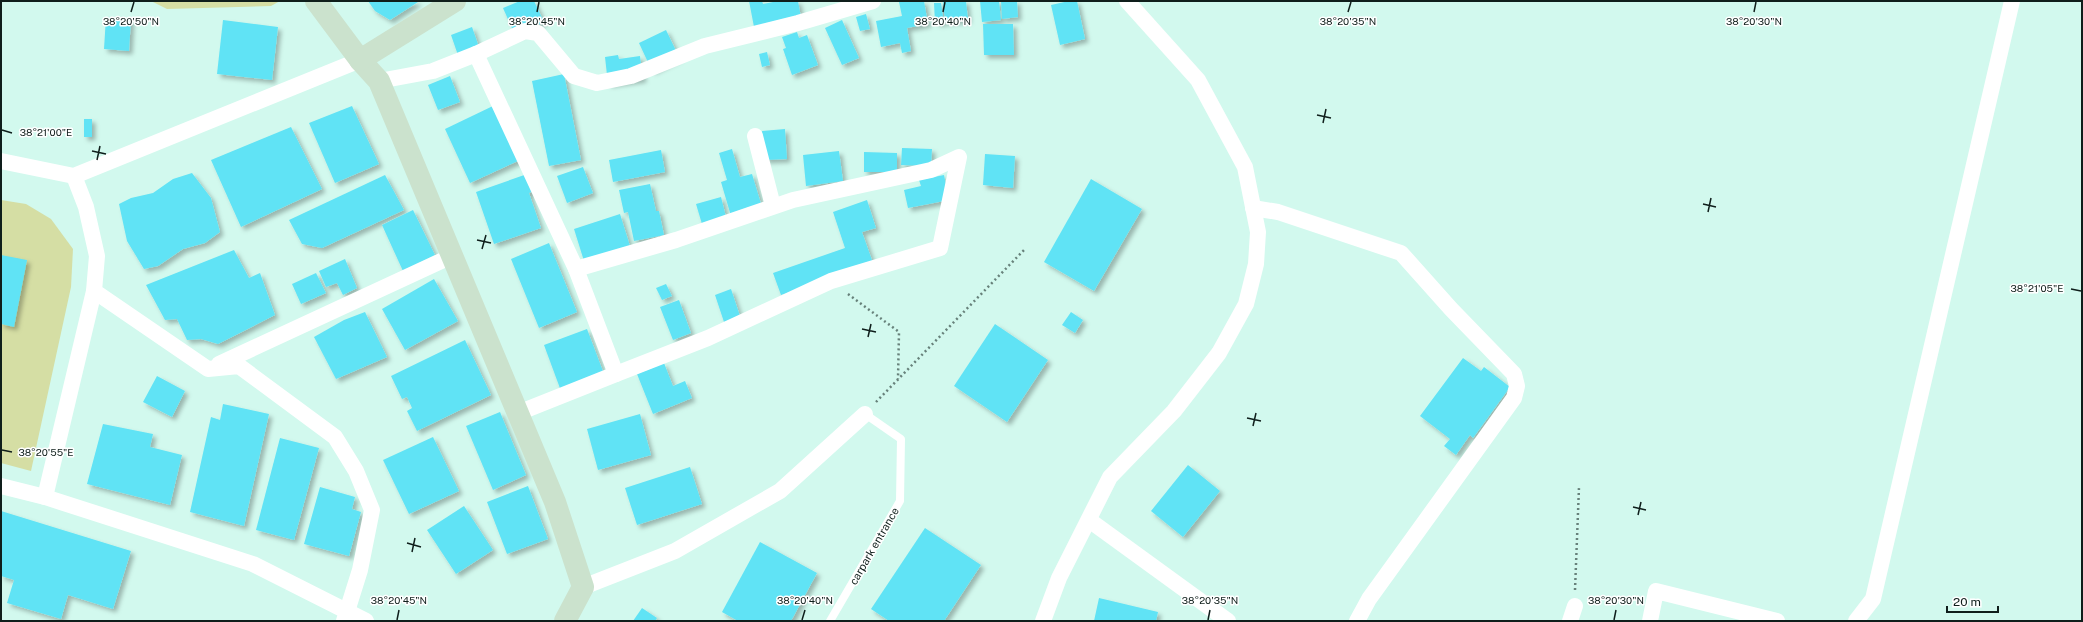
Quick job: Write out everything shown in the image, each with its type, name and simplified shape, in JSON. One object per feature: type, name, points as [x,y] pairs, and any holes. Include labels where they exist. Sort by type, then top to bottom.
[{"type":"street","points":[[316,1],[360,60],[379,81],[555,502],[583,587]]},
{"type":"street","points":[[1,161],[74,176],[360,60],[455,1]]},
{"type":"street","points":[[379,81],[433,72],[525,31],[538,33],[574,76],[597,83],[631,76],[705,46],[798,23],[873,1]]},
{"type":"street","points":[[1043,621],[1059,578],[1110,477],[1178,406],[1219,353],[1246,304],[1256,264],[1258,232],[1245,166],[1198,80],[1127,1]]},
{"type":"street","points":[[1856,621],[1873,599],[2012,1]]},
{"type":"street","points":[[476,54],[576,269],[616,374]]},
{"type":"street","points":[[755,136],[773,206]]},
{"type":"street","points":[[518,413],[708,338],[831,281],[940,248],[959,157],[931,170],[793,200],[676,240],[576,269]]},
{"type":"street","points":[[45,497],[94,291],[96,256],[86,208],[74,176]]},
{"type":"street","points":[[1253,208],[1278,212],[1400,253],[1451,309],[1514,374],[1517,386],[1514,398],[1369,599],[1357,621]]},
{"type":"street","points":[[208,369],[452,256]]},
{"type":"street","points":[[94,291],[208,369],[239,366],[335,437],[356,471],[372,510],[360,570],[346,617]]},
{"type":"street","points":[[565,621],[583,587],[675,551],[780,491],[865,414]]},
{"type":"street","points":[[1,486],[45,497],[253,564],[346,617],[366,621]]},
{"type":"street","points":[[1089,520],[1228,621]]},
{"type":"street","points":[[1650,621],[1656,591],[1777,621]]},
{"type":"lane","name":"carpark entrance","points":[[830,621],[900,501],[901,439],[865,414]]},
{"type":"path","points":[[865,414],[1026,248]]},
{"type":"path","points":[[831,281],[899,332],[898,380]]},
{"type":"path","points":[[1572,614],[1579,487]]},
{"type":"green space","points":[[151,1],[280,1],[271,6],[167,9]]},
{"type":"green space","points":[[1,200],[26,204],[51,219],[73,249],[71,287],[31,471],[1,463]]},
{"type":"building","points":[[368,1],[418,2],[390,20],[375,11]]},
{"type":"building","points":[[520,1],[534,1],[544,22],[515,35],[503,8]]},
{"type":"building","points":[[749,1],[762,1],[763,4],[778,1],[798,1],[802,23],[755,32]]},
{"type":"building","points":[[924,1],[928,24],[907,28],[911,51],[902,53],[900,43],[881,47],[876,21],[902,16],[899,2]]},
{"type":"building","points":[[943,1],[966,1],[968,20],[945,22]]},
{"type":"building","points":[[980,1],[999,1],[1001,20],[982,22]]},
{"type":"building","points":[[1001,1],[1017,1],[1018,17],[1002,19]]},
{"type":"building","points":[[1069,1],[1077,1],[1085,39],[1060,45],[1051,5]]},
{"type":"building","points":[[934,3],[941,3],[944,23],[935,23]]},
{"type":"building","points":[[866,14],[870,29],[860,31],[856,17]]},
{"type":"building","points":[[106,17],[131,19],[129,51],[104,49]]},
{"type":"building","points":[[223,20],[278,27],[272,80],[217,74]]},
{"type":"building","points":[[842,20],[859,58],[842,65],[825,28]]},
{"type":"building","points":[[983,24],[1013,24],[1014,55],[984,55]]},
{"type":"building","points":[[472,27],[480,50],[459,58],[451,35]]},
{"type":"building","points":[[666,30],[679,57],[652,71],[639,43]]},
{"type":"building","points":[[797,32],[799,38],[807,35],[818,65],[792,75],[783,49],[786,48],[782,37]]},
{"type":"building","points":[[767,52],[770,65],[762,67],[759,54]]},
{"type":"building","points":[[618,55],[619,59],[640,56],[643,79],[608,84],[605,57]]},
{"type":"building","points":[[564,74],[581,160],[549,166],[532,81]]},
{"type":"building","points":[[450,76],[460,102],[438,110],[428,85]]},
{"type":"building","points":[[495,105],[520,160],[470,183],[445,129]]},
{"type":"building","points":[[352,106],[379,164],[335,183],[309,123]]},
{"type":"building","points":[[84,119],[92,119],[92,137],[84,137]]},
{"type":"building","points":[[291,127],[322,189],[241,227],[211,160]]},
{"type":"building","points":[[785,129],[787,159],[765,160],[762,131]]},
{"type":"building","points":[[902,148],[932,149],[931,166],[901,165]]},
{"type":"building","points":[[732,149],[740,177],[752,174],[762,207],[731,216],[721,182],[727,180],[719,153]]},
{"type":"building","points":[[661,150],[665,172],[613,182],[609,160]]},
{"type":"building","points":[[839,151],[843,181],[806,186],[803,155]]},
{"type":"building","points":[[864,152],[897,153],[897,172],[864,172]]},
{"type":"building","points":[[985,154],[1015,156],[1013,188],[983,185]]},
{"type":"building","points":[[583,167],[593,193],[567,203],[557,176]]},
{"type":"building","points":[[192,173],[211,198],[220,232],[205,243],[183,249],[158,266],[144,269],[127,241],[119,204],[131,198],[153,193],[173,179]]},
{"type":"building","points":[[530,173],[536,190],[529,193],[541,228],[494,244],[476,192]]},
{"type":"building","points":[[385,175],[404,210],[322,248],[302,244],[289,220]]},
{"type":"building","points":[[944,175],[949,200],[908,208],[904,190],[921,186],[919,180]]},
{"type":"building","points":[[1091,179],[1142,209],[1094,291],[1044,262]]},
{"type":"building","points":[[650,184],[656,211],[659,211],[664,235],[634,241],[628,212],[624,213],[619,190]]},
{"type":"building","points":[[721,197],[726,217],[702,224],[696,204]]},
{"type":"building","points":[[867,200],[876,228],[862,232],[873,263],[781,295],[773,273],[845,248],[833,212]]},
{"type":"building","points":[[413,210],[435,255],[403,271],[382,225]]},
{"type":"building","points":[[620,214],[630,246],[584,261],[574,229]]},
{"type":"building","points":[[549,243],[577,312],[539,328],[511,259]]},
{"type":"building","points":[[234,250],[249,278],[260,273],[275,315],[218,344],[201,339],[187,340],[177,319],[165,320],[146,285]]},
{"type":"building","points":[[1,255],[27,260],[14,327],[1,324]]},
{"type":"building","points":[[345,259],[357,288],[343,295],[337,283],[326,287],[319,271]]},
{"type":"building","points":[[316,273],[326,293],[301,304],[292,284]]},
{"type":"building","points":[[434,279],[458,321],[405,350],[382,309]]},
{"type":"building","points":[[666,284],[672,296],[662,300],[656,288]]},
{"type":"building","points":[[731,289],[740,316],[724,322],[715,295]]},
{"type":"building","points":[[679,300],[691,333],[673,340],[660,307]]},
{"type":"building","points":[[365,312],[387,357],[336,379],[314,337],[344,320]]},
{"type":"building","points":[[1071,312],[1083,320],[1075,333],[1062,325]]},
{"type":"building","points":[[995,324],[1048,360],[1007,422],[954,386]]},
{"type":"building","points":[[587,329],[604,374],[561,391],[544,345]]},
{"type":"building","points":[[465,340],[491,395],[417,431],[407,411],[412,408],[407,397],[402,399],[391,376]]},
{"type":"building","points":[[1463,358],[1481,371],[1484,367],[1510,387],[1473,438],[1470,435],[1456,455],[1444,446],[1450,439],[1420,416]]},
{"type":"building","points":[[664,363],[673,386],[685,381],[692,398],[653,414],[637,374]]},
{"type":"building","points":[[157,376],[185,391],[172,417],[143,402]]},
{"type":"building","points":[[223,404],[269,414],[244,526],[190,512],[211,417],[220,420]]},
{"type":"building","points":[[500,412],[526,475],[493,490],[466,426]]},
{"type":"building","points":[[640,414],[651,455],[598,470],[587,429]]},
{"type":"building","points":[[103,424],[153,434],[150,447],[182,455],[170,505],[87,484]]},
{"type":"building","points":[[433,437],[459,491],[409,514],[383,460]]},
{"type":"building","points":[[280,438],[319,448],[294,540],[256,530]]},
{"type":"building","points":[[1188,465],[1220,491],[1183,537],[1151,511]]},
{"type":"building","points":[[690,467],[702,504],[637,525],[625,488]]},
{"type":"building","points":[[528,486],[548,539],[507,554],[487,502]]},
{"type":"building","points":[[320,487],[355,497],[352,509],[361,512],[349,556],[304,544]]},
{"type":"building","points":[[464,506],[493,550],[456,574],[427,530]]},
{"type":"building","points":[[1,511],[131,551],[113,609],[68,595],[61,619],[7,603],[14,580],[1,576]]},
{"type":"building","points":[[925,528],[981,565],[944,621],[889,621],[871,609]]},
{"type":"building","points":[[760,542],[817,573],[791,621],[738,621],[722,612]]},
{"type":"building","points":[[1099,598],[1158,612],[1156,621],[1094,621]]},
{"type":"building","points":[[642,608],[657,618],[655,621],[633,621]]}]
